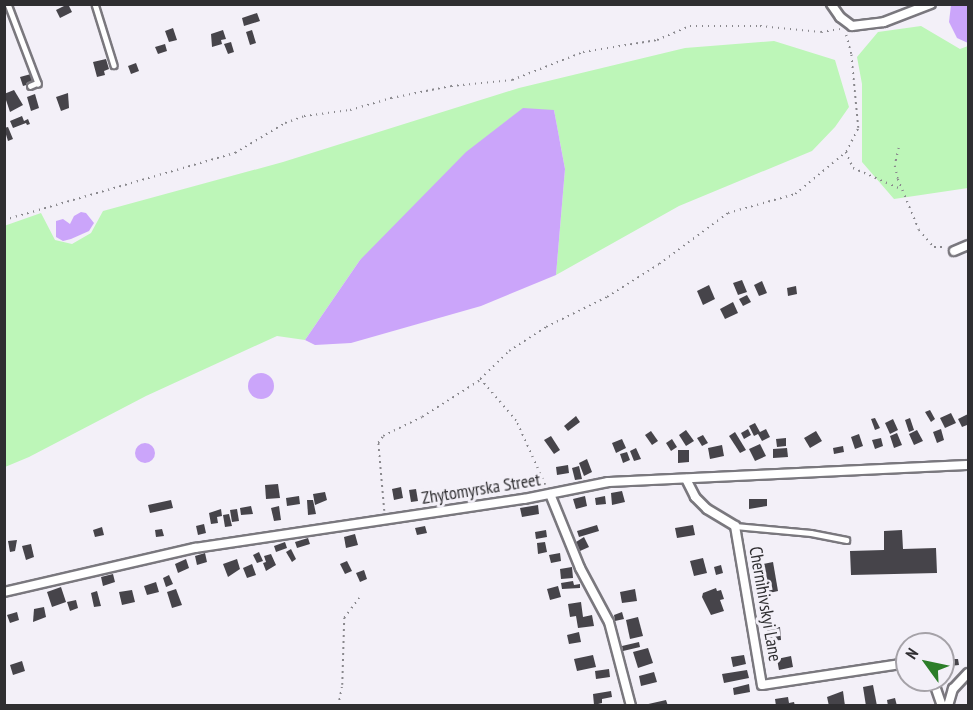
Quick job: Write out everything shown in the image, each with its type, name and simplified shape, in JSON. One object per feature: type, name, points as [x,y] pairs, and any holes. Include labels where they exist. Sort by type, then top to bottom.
[{"type":"street","points":[[835,9],[852,26],[871,25],[931,4]]},
{"type":"street","points":[[954,251],[969,245]]},
{"type":"street","name":"Zhytomyrska Street","points":[[4,592],[195,548],[550,494],[608,482],[969,465]]},
{"type":"street","points":[[686,479],[695,498],[707,509],[735,526]]},
{"type":"street","points":[[550,494],[580,568],[609,622],[631,705]]},
{"type":"street","name":"Chernihivskyi Lane","points":[[735,526],[762,685],[895,665]]},
{"type":"street","points":[[955,686],[969,673]]},
{"type":"lane","points":[[8,4],[38,82],[31,86]]},
{"type":"lane","points":[[94,4],[114,65]]},
{"type":"lane","points":[[735,526],[811,533],[846,540]]},
{"type":"path","points":[[4,220],[235,153],[285,123],[304,116],[350,110],[391,98],[451,86],[512,81],[583,52],[657,40],[690,26],[760,26],[821,32],[844,28],[851,54],[858,128],[846,152],[795,194],[728,213],[659,264],[607,297],[546,327],[509,351],[480,379],[422,417],[384,436],[378,443],[383,472],[380,493],[387,520]]},
{"type":"path","points":[[900,148],[895,166],[902,190],[919,230],[934,247],[949,247],[954,251]]},
{"type":"path","points":[[846,152],[853,168],[902,190]]},
{"type":"path","points":[[480,379],[516,421],[550,494]]},
{"type":"path","points":[[338,705],[342,685],[344,618],[359,598]]},
{"type":"green space","points":[[921,26],[960,49],[968,46],[968,188],[894,199],[862,162],[862,84],[857,57],[878,32]]},
{"type":"green space","points":[[774,41],[835,60],[849,107],[835,127],[812,151],[679,206],[556,275],[565,169],[554,110],[360,260],[305,340],[277,336],[146,396],[29,457],[5,467],[4,226],[41,213],[55,240],[72,244],[91,233],[103,211],[283,162],[519,88],[685,48]]},
{"type":"shaded area","points":[[951,5],[968,5],[968,43],[957,38],[949,22]]},
{"type":"shaded area","points":[[523,108],[554,110],[565,169],[556,275],[481,306],[351,343],[315,345],[305,340],[360,260],[466,152]]},
{"type":"shaded area","points":[[81,212],[86,213],[94,223],[89,231],[63,241],[56,237],[56,221],[63,219],[70,224],[74,216]]},
{"type":"shaded area","points":[[261,373],[270,377],[274,386],[270,395],[261,399],[252,395],[248,386],[252,377]]},
{"type":"shaded area","points":[[145,443],[152,446],[155,453],[152,460],[145,463],[138,460],[135,453],[138,446]]},
{"type":"building","points":[[68,4],[72,12],[60,18],[56,10]]},
{"type":"building","points":[[257,13],[260,21],[244,26],[242,18]]},
{"type":"building","points":[[173,28],[177,40],[169,42],[165,31]]},
{"type":"building","points":[[223,30],[226,39],[221,40],[222,44],[212,47],[211,34]]},
{"type":"building","points":[[252,30],[256,43],[250,45],[246,32]]},
{"type":"building","points":[[231,42],[234,52],[228,54],[224,44]]},
{"type":"building","points":[[165,44],[167,51],[158,54],[155,47]]},
{"type":"building","points":[[106,59],[109,69],[104,71],[105,75],[97,77],[93,62]]},
{"type":"building","points":[[136,63],[139,71],[131,74],[128,66]]},
{"type":"building","points":[[31,74],[33,83],[23,86],[20,77]]},
{"type":"building","points":[[14,90],[23,105],[10,112],[4,94]]},
{"type":"building","points":[[68,93],[69,108],[61,111],[56,97]]},
{"type":"building","points":[[35,94],[39,108],[31,111],[27,97]]},
{"type":"building","points":[[22,116],[24,121],[28,119],[30,124],[26,123],[13,128],[10,121]]},
{"type":"building","points":[[8,127],[13,139],[8,141],[4,128]]},
{"type":"building","points":[[742,280],[747,292],[738,295],[733,283]]},
{"type":"building","points":[[762,281],[767,293],[759,296],[754,285]]},
{"type":"building","points":[[709,285],[715,299],[703,305],[697,291]]},
{"type":"building","points":[[796,286],[797,294],[788,296],[787,288]]},
{"type":"building","points":[[747,295],[751,302],[743,306],[739,299]]},
{"type":"building","points":[[733,302],[738,313],[725,319],[720,309]]},
{"type":"building","points":[[930,410],[935,419],[931,422],[925,412]]},
{"type":"building","points":[[951,413],[956,423],[945,428],[940,418]]},
{"type":"building","points":[[968,414],[968,429],[967,425],[962,427],[958,419]]},
{"type":"building","points":[[576,416],[580,422],[568,431],[564,426]]},
{"type":"building","points":[[875,418],[880,428],[875,430],[871,419]]},
{"type":"building","points":[[910,418],[914,430],[909,432],[905,420]]},
{"type":"building","points":[[893,419],[898,430],[890,434],[885,423]]},
{"type":"building","points":[[755,423],[760,432],[766,429],[770,437],[762,441],[758,434],[754,436],[749,426]]},
{"type":"building","points":[[748,429],[751,435],[744,439],[741,433]]},
{"type":"building","points":[[941,429],[944,440],[937,443],[933,432]]},
{"type":"building","points":[[686,430],[694,441],[686,446],[679,435]]},
{"type":"building","points":[[917,430],[923,441],[914,445],[909,434]]},
{"type":"building","points":[[651,431],[658,441],[652,445],[645,435]]},
{"type":"building","points":[[816,431],[822,441],[810,448],[804,438]]},
{"type":"building","points":[[735,432],[746,450],[740,453],[729,436]]},
{"type":"building","points":[[897,433],[902,445],[894,448],[890,436]]},
{"type":"building","points":[[859,434],[863,446],[855,449],[851,437]]},
{"type":"building","points":[[703,435],[708,443],[702,446],[697,438]]},
{"type":"building","points":[[551,436],[560,450],[554,454],[544,440]]},
{"type":"building","points":[[786,438],[786,446],[777,447],[776,439]]},
{"type":"building","points":[[881,438],[883,446],[875,449],[872,440]]},
{"type":"building","points":[[622,439],[626,448],[616,453],[612,443]]},
{"type":"building","points":[[672,439],[677,447],[671,451],[666,443]]},
{"type":"building","points":[[760,444],[766,456],[755,461],[749,449]]},
{"type":"building","points":[[722,445],[724,456],[710,459],[708,448]]},
{"type":"building","points":[[843,446],[844,452],[834,454],[833,448]]},
{"type":"building","points":[[636,448],[641,459],[634,461],[630,451]]},
{"type":"building","points":[[787,448],[788,457],[773,458],[773,449]]},
{"type":"building","points":[[678,450],[689,450],[689,462],[678,463]]},
{"type":"building","points":[[627,452],[630,460],[623,463],[620,454]]},
{"type":"building","points":[[587,459],[592,472],[584,476],[579,463]]},
{"type":"building","points":[[568,465],[569,473],[557,475],[556,467]]},
{"type":"building","points":[[579,466],[582,479],[575,480],[572,468]]},
{"type":"building","points":[[278,484],[280,498],[266,499],[265,485]]},
{"type":"building","points":[[401,487],[403,498],[394,500],[392,489]]},
{"type":"building","points":[[416,489],[418,501],[411,502],[409,490]]},
{"type":"building","points":[[622,491],[625,502],[612,505],[611,493]]},
{"type":"building","points":[[325,492],[327,500],[315,505],[313,494]]},
{"type":"building","points":[[299,496],[300,504],[287,506],[286,498]]},
{"type":"building","points":[[585,496],[587,506],[576,509],[573,499]]},
{"type":"building","points":[[605,496],[606,504],[596,505],[595,498]]},
{"type":"building","points":[[749,499],[767,499],[767,506],[749,509]]},
{"type":"building","points":[[171,500],[173,508],[150,513],[148,505]]},
{"type":"building","points":[[307,500],[313,500],[316,514],[308,515]]},
{"type":"building","points":[[538,505],[539,514],[522,517],[520,508]]},
{"type":"building","points":[[251,506],[253,514],[241,515],[240,508]]},
{"type":"building","points":[[279,506],[281,520],[274,521],[271,508]]},
{"type":"building","points":[[221,509],[222,516],[217,517],[218,523],[211,524],[209,513]]},
{"type":"building","points":[[237,509],[239,521],[232,522],[230,510]]},
{"type":"building","points":[[229,514],[232,526],[225,527],[223,515]]},
{"type":"building","points":[[204,524],[206,533],[198,535],[196,526]]},
{"type":"building","points":[[597,525],[599,531],[579,537],[577,531]]},
{"type":"building","points":[[693,525],[695,535],[677,538],[675,528]]},
{"type":"building","points":[[425,526],[427,533],[417,535],[415,528]]},
{"type":"building","points":[[102,527],[104,535],[95,537],[93,530]]},
{"type":"building","points":[[162,529],[164,536],[156,537],[155,530]]},
{"type":"building","points":[[546,530],[547,537],[536,539],[535,532]]},
{"type":"building","points":[[902,530],[903,549],[936,548],[937,573],[851,575],[850,551],[884,550],[884,531]]},
{"type":"building","points":[[355,534],[358,545],[346,548],[344,537]]},
{"type":"building","points":[[584,537],[589,547],[580,551],[576,542]]},
{"type":"building","points":[[308,538],[310,544],[297,548],[295,542]]},
{"type":"building","points":[[17,540],[15,551],[10,552],[8,541]]},
{"type":"building","points":[[285,542],[287,548],[276,552],[274,546]]},
{"type":"building","points":[[545,542],[547,552],[538,554],[537,543]]},
{"type":"building","points":[[31,544],[34,557],[26,560],[22,546]]},
{"type":"building","points":[[291,549],[296,559],[292,562],[286,552]]},
{"type":"building","points":[[259,552],[263,561],[257,563],[253,555]]},
{"type":"building","points":[[205,553],[207,562],[197,565],[195,556]]},
{"type":"building","points":[[560,553],[561,561],[551,563],[549,555]]},
{"type":"building","points":[[271,554],[276,565],[266,571],[263,563],[266,562],[264,556]]},
{"type":"building","points":[[703,558],[707,573],[694,576],[690,561]]},
{"type":"building","points":[[186,559],[189,568],[178,573],[175,564]]},
{"type":"building","points":[[237,559],[240,569],[228,577],[223,564]]},
{"type":"building","points":[[347,561],[352,571],[345,574],[340,564]]},
{"type":"building","points":[[773,562],[778,591],[765,594],[759,565]]},
{"type":"building","points":[[252,564],[256,575],[247,578],[243,568]]},
{"type":"building","points":[[721,565],[723,573],[716,575],[714,567]]},
{"type":"building","points":[[572,567],[573,578],[561,579],[560,569]]},
{"type":"building","points":[[364,570],[367,579],[360,582],[356,573]]},
{"type":"building","points":[[113,574],[115,582],[103,586],[101,577]]},
{"type":"building","points":[[169,575],[173,584],[166,587],[163,578]]},
{"type":"building","points":[[573,581],[574,585],[580,584],[580,588],[562,589],[561,583]]},
{"type":"building","points":[[156,582],[159,592],[147,595],[144,586]]},
{"type":"building","points":[[558,586],[561,597],[550,600],[547,589]]},
{"type":"building","points":[[61,587],[66,602],[52,607],[47,592]]},
{"type":"building","points":[[716,588],[717,591],[721,590],[724,599],[720,600],[724,611],[711,615],[702,597],[703,593]]},
{"type":"building","points":[[176,589],[182,605],[172,608],[167,592]]},
{"type":"building","points":[[635,589],[637,601],[622,603],[620,592]]},
{"type":"building","points":[[132,590],[135,602],[122,605],[119,592]]},
{"type":"building","points":[[97,591],[101,606],[94,607],[91,593]]},
{"type":"building","points":[[76,600],[78,608],[70,611],[67,602]]},
{"type":"building","points":[[581,602],[583,617],[592,615],[594,626],[578,628],[576,616],[570,617],[568,604]]},
{"type":"building","points":[[44,607],[46,617],[33,622],[34,609]]},
{"type":"building","points":[[17,612],[19,620],[10,623],[7,615]]},
{"type":"building","points":[[622,612],[624,619],[615,621],[614,615]]},
{"type":"building","points":[[638,617],[643,636],[630,639],[626,620]]},
{"type":"building","points":[[780,627],[781,640],[769,641],[767,629]]},
{"type":"building","points":[[579,632],[581,642],[569,644],[567,635]]},
{"type":"building","points":[[639,642],[640,647],[623,651],[622,646]]},
{"type":"building","points":[[648,648],[653,663],[638,668],[633,652]]},
{"type":"building","points":[[593,655],[596,667],[577,671],[574,659]]},
{"type":"building","points":[[744,655],[746,664],[733,667],[731,657]]},
{"type":"building","points":[[791,656],[793,667],[779,670],[777,659]]},
{"type":"building","points":[[22,661],[25,671],[13,675],[10,665]]},
{"type":"building","points":[[609,669],[610,677],[596,679],[595,671]]},
{"type":"building","points":[[747,670],[749,678],[724,683],[722,674]]},
{"type":"building","points":[[654,672],[657,682],[641,686],[639,676]]},
{"type":"building","points":[[749,684],[750,692],[734,695],[733,688]]},
{"type":"building","points":[[873,685],[877,706],[866,706],[863,687]]},
{"type":"building","points":[[611,691],[612,697],[602,699],[602,703],[594,705],[593,694]]},
{"type":"building","points":[[843,691],[845,706],[829,706],[827,697]]},
{"type":"building","points":[[788,697],[789,703],[794,702],[795,706],[776,706],[775,699]]},
{"type":"building","points":[[895,698],[897,706],[888,706],[887,700]]},
{"type":"building","points":[[666,700],[668,706],[644,706],[644,705]]}]
